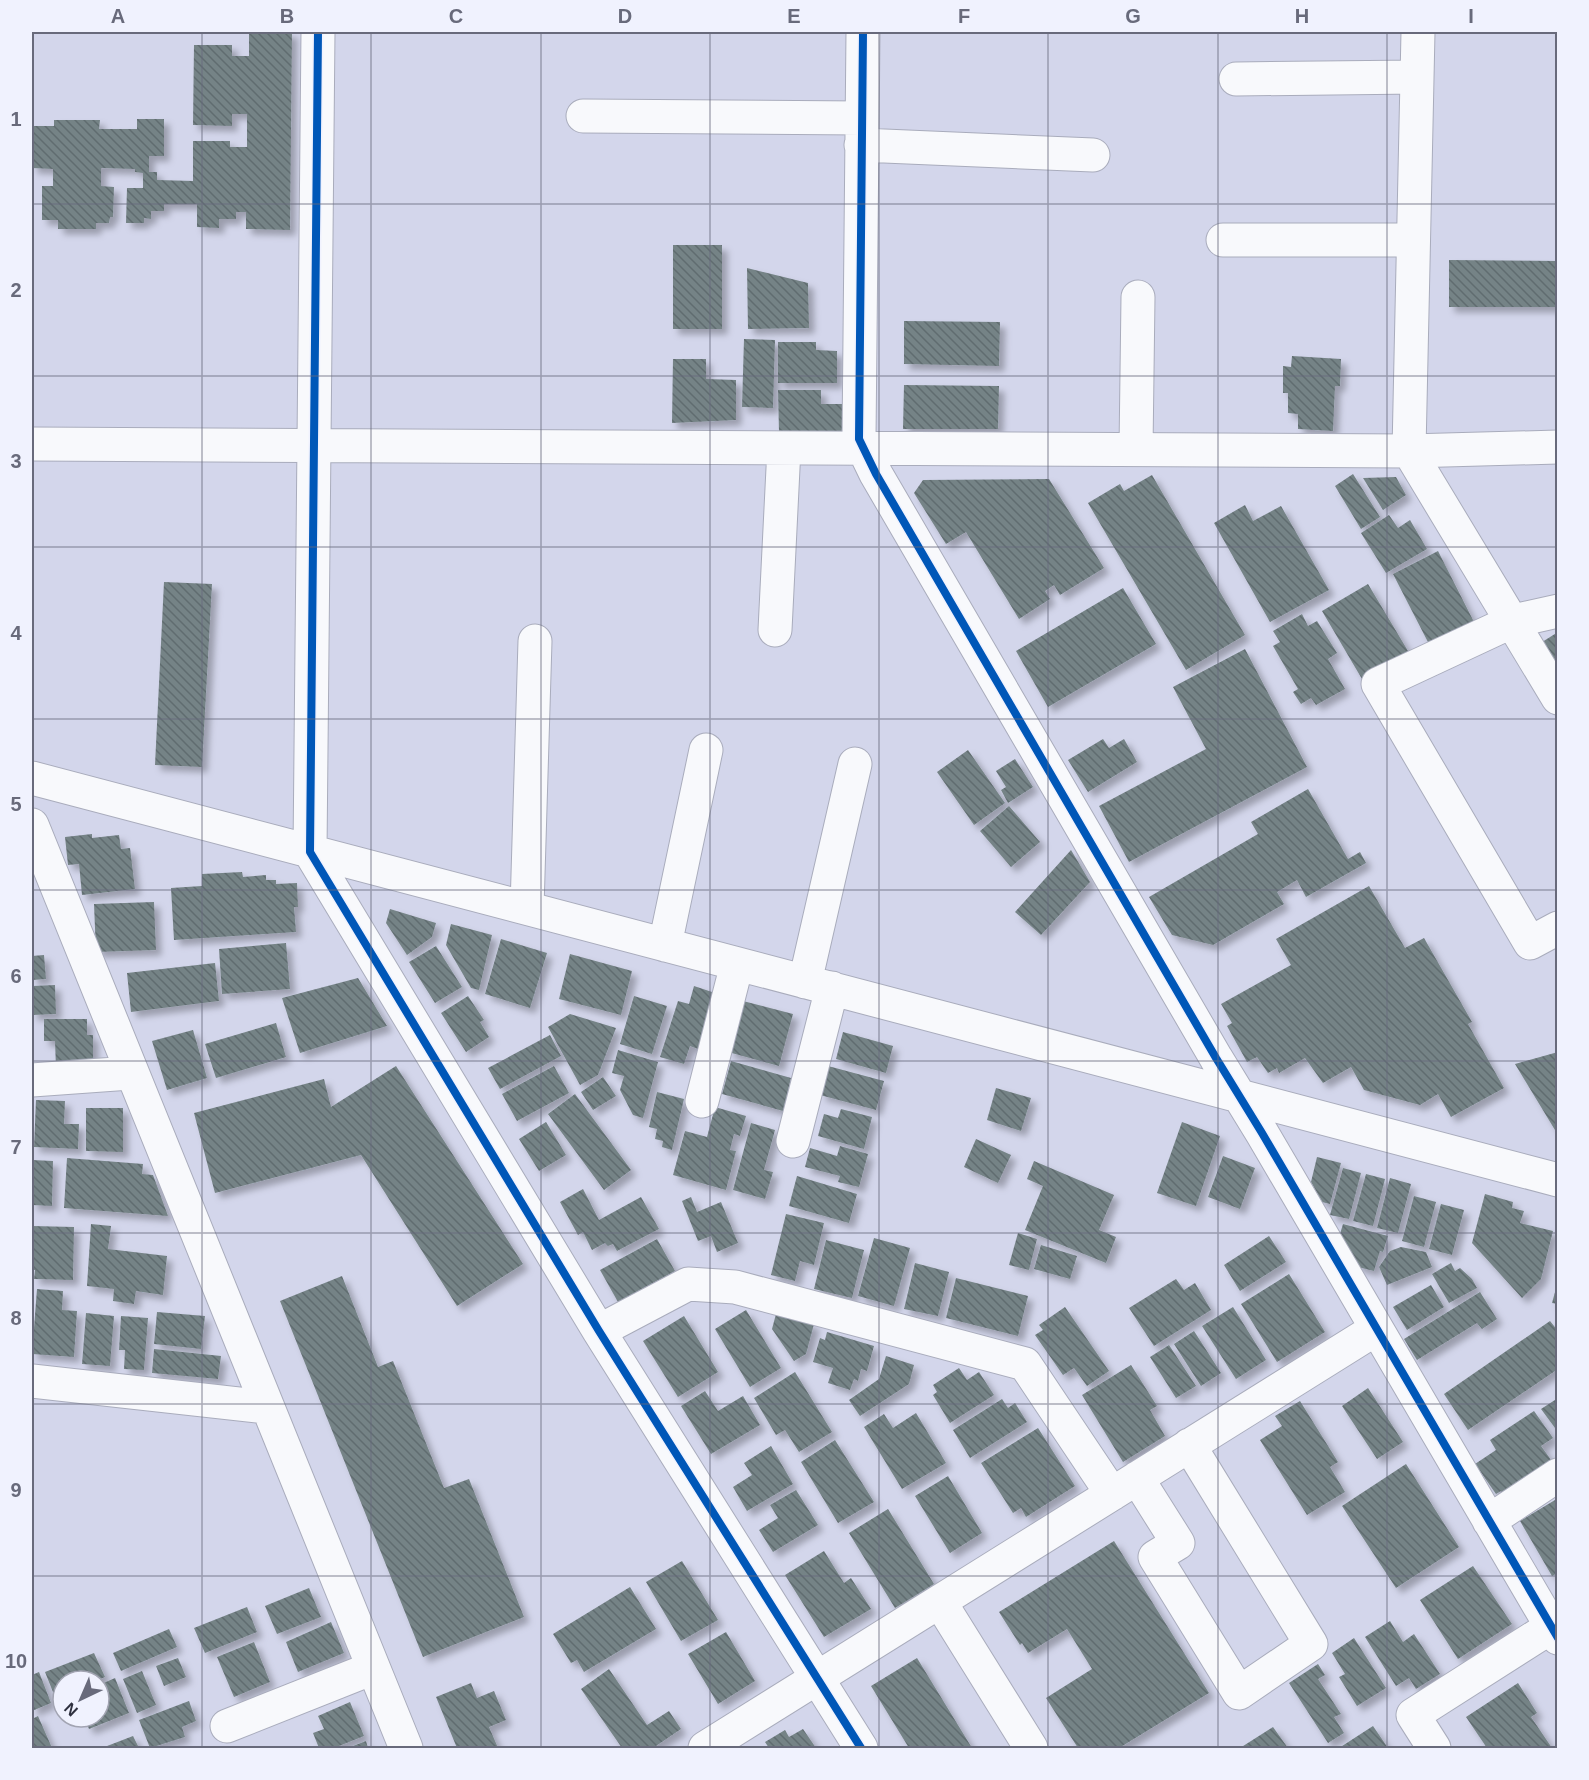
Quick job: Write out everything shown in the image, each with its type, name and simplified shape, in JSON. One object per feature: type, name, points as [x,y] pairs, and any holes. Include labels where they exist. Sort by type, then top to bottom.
[{"type":"street","points":[[318,32],[310,852],[599,1331],[861,1749]]},
{"type":"street","points":[[863,32],[859,439],[876,474],[1554,1633],[1413,1715],[1434,1749]]},
{"type":"street","points":[[1418,32],[1409,451],[1513,621],[1557,698]]},
{"type":"street","points":[[1236,79],[1417,77]]},
{"type":"street","points":[[583,116],[862,132],[1093,155]]},
{"type":"street","points":[[1223,240],[1413,240]]},
{"type":"street","points":[[1136,449],[1138,297]]},
{"type":"street","points":[[32,444],[1409,451],[1557,447]]},
{"type":"street","points":[[775,630],[784,448]]},
{"type":"street","points":[[1557,611],[1513,621],[1378,684],[1530,943],[1557,928]]},
{"type":"street","points":[[527,908],[535,641]]},
{"type":"street","points":[[665,945],[706,750]]},
{"type":"street","points":[[793,1141],[855,764]]},
{"type":"street","points":[[32,778],[1557,1180]]},
{"type":"street","points":[[32,825],[130,1073],[406,1749]]},
{"type":"street","points":[[702,1101],[737,964]]},
{"type":"street","points":[[32,1080],[130,1073]]},
{"type":"street","points":[[599,1331],[688,1284],[735,1287],[1025,1364],[1124,1486],[1178,1542],[1155,1557],[1239,1693],[1311,1644],[1189,1445]]},
{"type":"street","points":[[705,1749],[1376,1329]]},
{"type":"street","points":[[32,1381],[266,1407]]},
{"type":"street","points":[[1489,1521],[1557,1475]]},
{"type":"street","points":[[940,1602],[1031,1749]]},
{"type":"street","points":[[227,1726],[373,1668]]},
{"type":"building","points":[[249,32],[292,32],[290,230],[246,229],[246,212],[236,212],[236,219],[219,219],[219,228],[197,227],[197,204],[164,204],[164,211],[151,211],[151,219],[144,218],[144,223],[126,223],[127,188],[143,188],[143,173],[135,172],[135,169],[101,168],[101,186],[114,187],[113,217],[110,217],[109,223],[96,223],[96,229],[58,229],[58,220],[42,220],[42,186],[53,186],[53,169],[32,168],[32,126],[54,126],[54,120],[100,120],[99,129],[137,129],[137,119],[164,119],[164,156],[149,156],[149,172],[157,172],[157,180],[193,181],[193,141],[230,141],[230,147],[247,147],[247,114],[232,114],[232,126],[193,125],[194,45],[232,45],[232,56],[249,56]]},
{"type":"building","points":[[673,245],[722,245],[722,329],[673,329]]},
{"type":"building","points":[[1449,260],[1558,261],[1558,307],[1449,307]]},
{"type":"building","points":[[747,268],[808,283],[809,328],[748,329]]},
{"type":"building","points":[[904,321],[1000,322],[999,366],[904,364]]},
{"type":"building","points":[[744,339],[775,340],[773,408],[742,407]]},
{"type":"building","points":[[778,342],[816,342],[816,350],[837,351],[837,383],[778,383]]},
{"type":"building","points":[[1292,356],[1341,359],[1340,386],[1335,386],[1333,431],[1298,429],[1298,414],[1288,413],[1288,393],[1283,393],[1283,366],[1291,367]]},
{"type":"building","points":[[673,359],[706,359],[706,379],[736,380],[736,420],[672,423]]},
{"type":"building","points":[[904,385],[999,386],[998,429],[903,429]]},
{"type":"building","points":[[778,390],[821,390],[821,404],[842,404],[842,432],[779,432]]},
{"type":"building","points":[[1353,474],[1380,517],[1361,529],[1335,486]]},
{"type":"building","points":[[1152,475],[1245,635],[1186,670],[1088,503],[1120,484],[1124,491]]},
{"type":"building","points":[[1396,477],[1406,495],[1383,510],[1363,478]]},
{"type":"building","points":[[1049,479],[1104,568],[1060,595],[1054,585],[1045,591],[1050,599],[1019,619],[966,532],[946,544],[914,493],[923,480]]},
{"type":"building","points":[[1245,505],[1253,521],[1281,506],[1329,590],[1270,622],[1214,523]]},
{"type":"building","points":[[1389,515],[1398,528],[1410,520],[1427,549],[1386,573],[1361,533]]},
{"type":"building","points":[[1438,551],[1475,624],[1430,646],[1393,574]]},
{"type":"building","points":[[164,582],[212,584],[202,767],[155,765]]},
{"type":"building","points":[[1368,584],[1408,651],[1362,679],[1322,611]]},
{"type":"building","points":[[1123,588],[1156,644],[1048,707],[1016,651]]},
{"type":"building","points":[[1302,614],[1308,626],[1317,621],[1337,653],[1328,659],[1345,689],[1316,705],[1311,698],[1301,704],[1293,692],[1298,689],[1273,646],[1280,642],[1273,631]]},
{"type":"building","points":[[1558,632],[1558,673],[1539,644]]},
{"type":"building","points":[[1245,649],[1307,767],[1129,862],[1099,806],[1206,749],[1173,687]]},
{"type":"building","points":[[1103,739],[1109,748],[1124,739],[1137,762],[1088,792],[1068,760]]},
{"type":"building","points":[[968,750],[1005,803],[974,825],[937,772]]},
{"type":"building","points":[[1015,759],[1033,787],[1008,803],[1001,790],[1006,787],[996,771]]},
{"type":"building","points":[[1308,789],[1348,859],[1360,852],[1366,863],[1306,897],[1297,880],[1277,892],[1284,904],[1213,945],[1172,935],[1149,897],[1258,834],[1251,822]]},
{"type":"building","points":[[1009,806],[1040,842],[1011,867],[980,831]]},
{"type":"building","points":[[92,834],[92,838],[119,835],[121,849],[130,848],[135,889],[82,895],[79,864],[68,865],[65,837]]},
{"type":"building","points":[[1071,850],[1090,882],[1041,935],[1015,912]]},
{"type":"building","points":[[242,872],[243,877],[266,875],[266,880],[276,880],[276,884],[297,883],[298,907],[294,907],[296,932],[174,940],[171,888],[202,886],[202,874]]},
{"type":"building","points":[[1369,886],[1405,948],[1424,938],[1472,1022],[1468,1024],[1504,1088],[1451,1117],[1438,1094],[1420,1105],[1364,1090],[1351,1067],[1323,1083],[1305,1058],[1279,1073],[1277,1068],[1268,1073],[1257,1057],[1247,1062],[1227,1026],[1232,1023],[1221,1004],[1291,965],[1276,939]]},
{"type":"building","points":[[154,902],[156,950],[96,952],[94,904]]},
{"type":"building","points":[[390,909],[436,923],[432,937],[407,955],[386,923]]},
{"type":"building","points":[[451,924],[492,935],[479,990],[471,988],[446,945]]},
{"type":"building","points":[[501,939],[547,953],[530,1008],[485,994]]},
{"type":"building","points":[[286,943],[290,989],[222,994],[219,949]]},
{"type":"building","points":[[436,946],[462,987],[435,1003],[409,962]]},
{"type":"building","points":[[570,954],[632,971],[621,1015],[559,999]]},
{"type":"building","points":[[44,955],[46,979],[32,980],[32,956]]},
{"type":"building","points":[[215,963],[219,1001],[131,1012],[127,973]]},
{"type":"building","points":[[358,978],[387,1026],[300,1053],[282,998]]},
{"type":"building","points":[[55,985],[56,1014],[32,1015],[32,986]]},
{"type":"building","points":[[694,986],[715,993],[698,1049],[690,1046],[684,1064],[660,1057],[678,1001],[689,1004]]},
{"type":"building","points":[[468,996],[484,1020],[480,1022],[489,1037],[466,1052],[441,1013]]},
{"type":"building","points":[[634,996],[667,1006],[652,1054],[620,1044]]},
{"type":"building","points":[[743,1001],[793,1014],[779,1066],[728,1052]]},
{"type":"building","points":[[570,1014],[616,1028],[598,1075],[580,1085],[548,1027]]},
{"type":"building","points":[[44,1019],[87,1019],[87,1035],[93,1035],[93,1068],[56,1068],[55,1041],[44,1041]]},
{"type":"building","points":[[276,1023],[286,1057],[216,1078],[205,1044]]},
{"type":"building","points":[[193,1030],[207,1078],[167,1090],[152,1041]]},
{"type":"building","points":[[843,1032],[893,1046],[886,1073],[836,1059]]},
{"type":"building","points":[[550,1035],[561,1056],[500,1089],[488,1068]]},
{"type":"building","points":[[618,1050],[658,1062],[643,1118],[633,1115],[620,1090],[624,1076],[612,1073]]},
{"type":"building","points":[[1558,1052],[1558,1135],[1515,1064]]},
{"type":"building","points":[[731,1061],[791,1078],[783,1111],[722,1094]]},
{"type":"building","points":[[396,1066],[523,1264],[457,1306],[361,1155],[215,1193],[194,1113],[324,1079],[331,1107]]},
{"type":"building","points":[[554,1066],[569,1093],[517,1121],[502,1094]]},
{"type":"building","points":[[828,1066],[884,1081],[876,1110],[820,1095]]},
{"type":"building","points":[[603,1077],[616,1096],[593,1110],[581,1092]]},
{"type":"building","points":[[996,1088],[1031,1098],[1021,1131],[987,1120]]},
{"type":"building","points":[[657,1092],[684,1099],[672,1150],[662,1147],[663,1141],[655,1139],[657,1129],[649,1127]]},
{"type":"building","points":[[575,1094],[631,1170],[604,1190],[548,1114]]},
{"type":"building","points":[[36,1100],[65,1101],[64,1124],[79,1124],[78,1149],[34,1147]]},
{"type":"building","points":[[715,1107],[746,1116],[740,1136],[734,1134],[730,1150],[736,1151],[726,1190],[673,1175],[685,1131],[707,1137]]},
{"type":"building","points":[[86,1108],[123,1108],[123,1152],[86,1151]]},
{"type":"building","points":[[841,1109],[872,1117],[864,1149],[818,1136],[824,1114],[838,1118]]},
{"type":"building","points":[[546,1122],[566,1155],[539,1171],[519,1139]]},
{"type":"building","points":[[1182,1122],[1220,1136],[1196,1206],[1157,1193]]},
{"type":"building","points":[[751,1123],[775,1130],[764,1170],[773,1172],[765,1199],[733,1190]]},
{"type":"building","points":[[976,1139],[1011,1155],[998,1183],[964,1167]]},
{"type":"building","points":[[840,1146],[868,1154],[859,1187],[838,1182],[840,1176],[805,1167],[810,1148],[837,1156]]},
{"type":"building","points":[[1223,1156],[1255,1168],[1240,1209],[1208,1197]]},
{"type":"building","points":[[1317,1157],[1341,1163],[1330,1204],[1322,1202],[1311,1182]]},
{"type":"building","points":[[67,1158],[143,1164],[142,1174],[153,1175],[168,1216],[64,1208]]},
{"type":"building","points":[[32,1160],[53,1161],[52,1206],[32,1205]]},
{"type":"building","points":[[1034,1161],[1114,1195],[1099,1230],[1116,1237],[1106,1263],[1025,1230],[1043,1186],[1027,1179]]},
{"type":"building","points":[[1343,1168],[1361,1173],[1349,1219],[1330,1215]]},
{"type":"building","points":[[1366,1174],[1385,1179],[1373,1226],[1353,1221]]},
{"type":"building","points":[[797,1176],[857,1194],[849,1223],[789,1206]]},
{"type":"building","points":[[1390,1178],[1411,1184],[1398,1233],[1377,1228]]},
{"type":"building","points":[[583,1189],[599,1220],[641,1197],[659,1229],[617,1251],[613,1244],[608,1246],[605,1243],[592,1250],[583,1232],[578,1235],[560,1202]]},
{"type":"building","points":[[1485,1194],[1513,1202],[1512,1208],[1524,1211],[1520,1223],[1553,1231],[1541,1279],[1522,1298],[1472,1243]]},
{"type":"building","points":[[1414,1196],[1436,1202],[1424,1247],[1402,1241]]},
{"type":"building","points":[[691,1197],[697,1212],[721,1202],[738,1243],[717,1252],[711,1236],[698,1241],[682,1201]]},
{"type":"building","points":[[1441,1204],[1464,1210],[1452,1255],[1429,1249]]},
{"type":"building","points":[[786,1214],[824,1223],[814,1265],[800,1261],[795,1281],[771,1275]]},
{"type":"building","points":[[91,1224],[111,1226],[108,1249],[167,1256],[163,1295],[136,1291],[134,1304],[113,1301],[114,1289],[87,1286]]},
{"type":"building","points":[[1343,1224],[1388,1236],[1383,1252],[1380,1251],[1374,1271],[1358,1267],[1340,1234]]},
{"type":"building","points":[[32,1226],[74,1227],[73,1280],[34,1279]]},
{"type":"building","points":[[1018,1233],[1037,1239],[1029,1270],[1009,1265]]},
{"type":"building","points":[[1269,1236],[1286,1262],[1240,1291],[1224,1265]]},
{"type":"building","points":[[874,1238],[910,1248],[894,1306],[858,1296]]},
{"type":"building","points":[[657,1239],[675,1271],[618,1302],[600,1270]]},
{"type":"building","points":[[826,1240],[864,1250],[852,1298],[814,1289]]},
{"type":"building","points":[[1041,1245],[1077,1256],[1070,1279],[1034,1269]]},
{"type":"building","points":[[1401,1247],[1426,1252],[1432,1267],[1387,1285],[1379,1267],[1390,1251]]},
{"type":"building","points":[[915,1263],[949,1272],[938,1316],[904,1309]]},
{"type":"building","points":[[1451,1263],[1455,1271],[1460,1268],[1472,1279],[1477,1288],[1449,1303],[1432,1274]]},
{"type":"building","points":[[1289,1274],[1325,1332],[1277,1362],[1241,1304]]},
{"type":"building","points":[[342,1276],[378,1367],[393,1361],[444,1488],[469,1479],[524,1617],[423,1657],[280,1301]]},
{"type":"building","points":[[956,1278],[1028,1296],[1018,1336],[946,1318]]},
{"type":"building","points":[[1176,1279],[1184,1290],[1195,1283],[1211,1310],[1154,1346],[1129,1308]]},
{"type":"building","points":[[1431,1285],[1444,1307],[1407,1330],[1393,1307]]},
{"type":"building","points":[[1558,1285],[1558,1304],[1552,1303]]},
{"type":"building","points":[[37,1289],[63,1291],[62,1310],[77,1311],[74,1357],[32,1354]]},
{"type":"building","points":[[1480,1292],[1497,1319],[1482,1329],[1477,1323],[1417,1360],[1404,1339]]},
{"type":"building","points":[[1065,1307],[1109,1371],[1087,1386],[1074,1368],[1063,1375],[1035,1335],[1043,1330],[1039,1325]]},
{"type":"building","points":[[1233,1307],[1266,1360],[1236,1379],[1202,1326]]},
{"type":"building","points":[[746,1310],[781,1368],[750,1387],[715,1329]]},
{"type":"building","points":[[157,1312],[205,1316],[201,1349],[154,1344]]},
{"type":"building","points":[[86,1313],[114,1316],[110,1366],[82,1364]]},
{"type":"building","points":[[776,1314],[814,1324],[806,1354],[794,1361],[772,1329]]},
{"type":"building","points":[[121,1316],[148,1318],[144,1370],[124,1369],[125,1350],[119,1350]]},
{"type":"building","points":[[684,1316],[718,1372],[678,1397],[643,1341]]},
{"type":"building","points":[[1550,1321],[1558,1331],[1558,1369],[1468,1430],[1444,1394]]},
{"type":"building","points":[[1194,1331],[1221,1373],[1201,1386],[1174,1344]]},
{"type":"building","points":[[827,1332],[874,1346],[867,1371],[861,1369],[858,1381],[854,1379],[850,1390],[828,1383],[833,1368],[813,1362],[820,1338],[825,1340]]},
{"type":"building","points":[[1169,1345],[1196,1386],[1176,1398],[1150,1357]]},
{"type":"building","points":[[154,1349],[221,1356],[218,1379],[152,1373]]},
{"type":"building","points":[[886,1356],[914,1365],[909,1384],[860,1416],[849,1400],[879,1379]]},
{"type":"building","points":[[1131,1365],[1157,1406],[1150,1410],[1165,1436],[1123,1462],[1082,1395]]},
{"type":"building","points":[[959,1368],[967,1380],[979,1372],[994,1395],[950,1423],[933,1395],[937,1392],[933,1385]]},
{"type":"building","points":[[795,1372],[832,1432],[799,1452],[785,1430],[776,1435],[754,1398]]},
{"type":"building","points":[[1368,1388],[1403,1442],[1377,1459],[1342,1406]]},
{"type":"building","points":[[705,1391],[718,1411],[743,1396],[760,1425],[711,1454],[681,1406]]},
{"type":"building","points":[[1558,1398],[1558,1432],[1541,1409]]},
{"type":"building","points":[[1002,1399],[1008,1408],[1015,1403],[1027,1422],[970,1458],[953,1430]]},
{"type":"building","points":[[1300,1401],[1338,1462],[1330,1467],[1345,1492],[1307,1515],[1260,1440],[1282,1426],[1275,1416]]},
{"type":"building","points":[[1534,1411],[1553,1438],[1541,1446],[1554,1464],[1505,1497],[1501,1491],[1496,1494],[1475,1464],[1496,1450],[1490,1440]]},
{"type":"building","points":[[916,1413],[946,1463],[902,1489],[864,1427],[884,1414],[893,1428]]},
{"type":"building","points":[[1038,1428],[1075,1486],[1026,1517],[1021,1508],[1013,1513],[981,1463]]},
{"type":"building","points":[[835,1440],[874,1502],[838,1523],[801,1462]]},
{"type":"building","points":[[771,1446],[793,1484],[747,1511],[733,1487],[752,1475],[744,1463]]},
{"type":"building","points":[[1406,1464],[1459,1547],[1396,1588],[1342,1506]]},
{"type":"building","points":[[948,1476],[982,1533],[950,1553],[915,1496]]},
{"type":"building","points":[[796,1490],[818,1525],[773,1552],[759,1530],[778,1518],[770,1505]]},
{"type":"building","points":[[1555,1500],[1558,1505],[1558,1573],[1552,1576],[1520,1521]]},
{"type":"building","points":[[888,1509],[934,1584],[895,1608],[849,1533]]},
{"type":"building","points":[[1114,1541],[1209,1693],[1119,1748],[1078,1748],[1046,1698],[1092,1669],[1067,1629],[1028,1653],[1022,1643],[1020,1645],[999,1612]]},
{"type":"building","points":[[824,1551],[844,1583],[851,1578],[871,1609],[824,1637],[785,1575]]},
{"type":"building","points":[[682,1561],[718,1620],[681,1641],[646,1582]]},
{"type":"building","points":[[1473,1566],[1512,1624],[1458,1659],[1420,1600]]},
{"type":"building","points":[[630,1587],[656,1629],[584,1672],[577,1660],[571,1663],[553,1634]]},
{"type":"building","points":[[309,1588],[321,1617],[277,1634],[265,1606]]},
{"type":"building","points":[[247,1607],[257,1632],[205,1653],[194,1628]]},
{"type":"building","points":[[1390,1621],[1403,1642],[1414,1634],[1440,1674],[1416,1689],[1409,1678],[1396,1686],[1365,1637]]},
{"type":"building","points":[[331,1622],[344,1653],[298,1672],[286,1642]]},
{"type":"building","points":[[169,1629],[177,1647],[121,1671],[113,1653]]},
{"type":"building","points":[[726,1632],[755,1681],[718,1704],[688,1654]]},
{"type":"building","points":[[1354,1638],[1386,1688],[1357,1706],[1339,1677],[1345,1674],[1332,1653]]},
{"type":"building","points":[[254,1642],[270,1682],[234,1697],[217,1657]]},
{"type":"building","points":[[94,1653],[101,1669],[53,1669]]},
{"type":"building","points":[[178,1658],[186,1677],[164,1686],[156,1666]]},
{"type":"building","points":[[917,1658],[972,1748],[909,1748],[871,1686]]},
{"type":"building","points":[[1318,1664],[1325,1675],[1318,1679],[1341,1714],[1334,1717],[1344,1733],[1328,1743],[1289,1683]]},
{"type":"building","points":[[609,1669],[647,1725],[669,1711],[681,1729],[653,1748],[622,1748],[581,1689]]},
{"type":"building","points":[[51,1670],[51,1687],[45,1672]]},
{"type":"building","points":[[142,1671],[156,1705],[137,1713],[123,1679]]},
{"type":"building","points":[[39,1672],[51,1703],[32,1711],[32,1675]]},
{"type":"building","points":[[115,1678],[129,1713],[111,1720],[111,1680]]},
{"type":"building","points":[[471,1683],[477,1698],[494,1691],[506,1720],[489,1727],[498,1748],[457,1748],[436,1697]]},
{"type":"building","points":[[1518,1683],[1537,1713],[1531,1717],[1552,1748],[1487,1748],[1466,1717]]},
{"type":"building","points":[[189,1701],[196,1721],[182,1727],[185,1737],[150,1748],[139,1720]]},
{"type":"building","points":[[350,1702],[364,1736],[334,1748],[319,1748],[313,1733],[324,1729],[318,1716]]},
{"type":"building","points":[[38,1716],[52,1748],[32,1748],[32,1719]]},
{"type":"building","points":[[1373,1726],[1388,1748],[1339,1748]]},
{"type":"building","points":[[1273,1727],[1288,1748],[1240,1748]]},
{"type":"building","points":[[803,1729],[816,1748],[769,1748],[765,1742],[785,1730],[789,1737]]},
{"type":"building","points":[[133,1736],[139,1748],[102,1748]]},
{"type":"building","points":[[366,1741],[368,1748],[348,1748]]},
{"type":"cycle path","points":[[318,32],[310,852],[599,1331],[861,1748]]},
{"type":"cycle path","points":[[863,32],[859,439],[876,474],[1216,1058],[1558,1638]]}]
